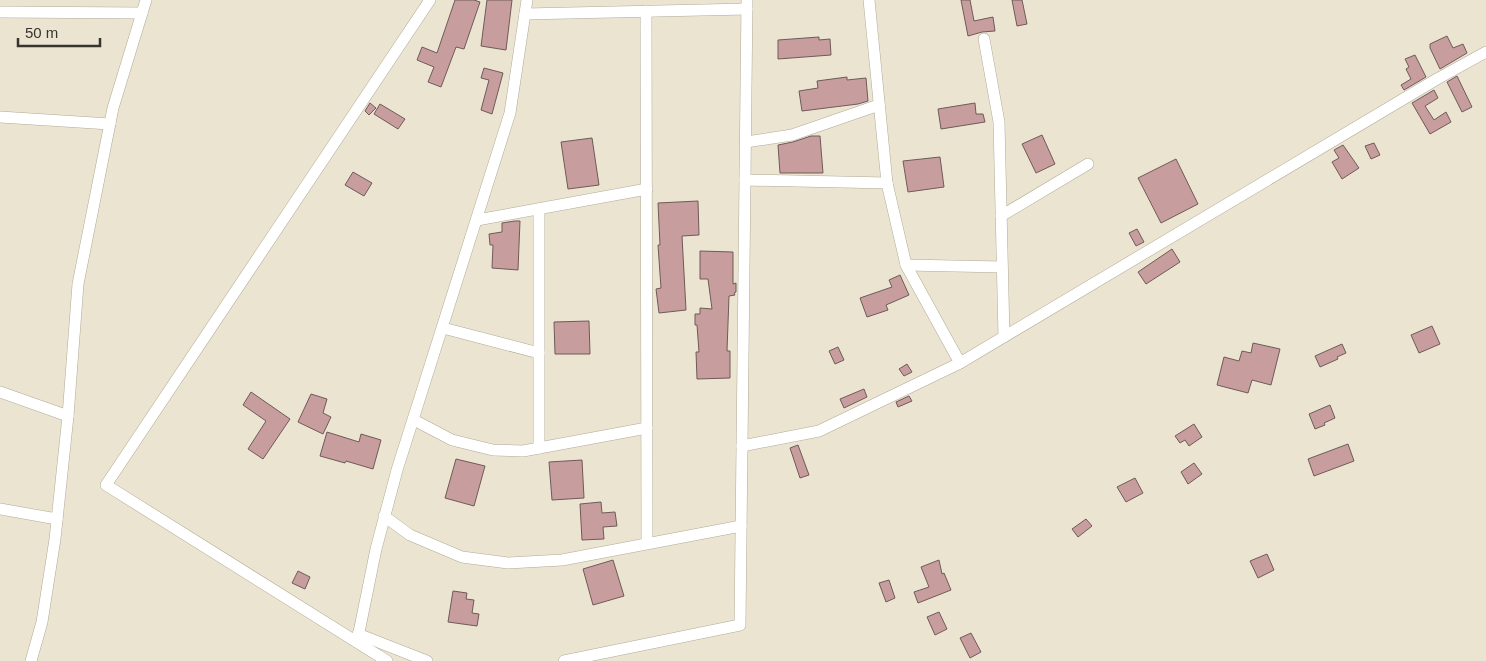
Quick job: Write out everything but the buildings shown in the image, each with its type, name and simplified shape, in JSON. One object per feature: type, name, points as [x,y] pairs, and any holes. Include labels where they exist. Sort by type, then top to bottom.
[{"type":"street","points":[[31,661],[42,622],[57,519],[68,416],[78,284],[113,108],[146,0]]},
{"type":"street","points":[[387,661],[357,638],[106,485],[430,0]]},
{"type":"street","points":[[357,638],[376,549],[397,470],[510,113],[527,0]]},
{"type":"street","points":[[868,0],[887,183],[906,266],[960,363]]},
{"type":"street","points":[[525,14],[646,11],[747,4],[740,625],[564,661]]},
{"type":"street","points":[[646,11],[647,543]]},
{"type":"street","points":[[0,12],[142,13]]},
{"type":"street","points":[[984,39],[999,122],[1004,336]]},
{"type":"street","points":[[742,446],[819,432],[960,363],[1486,52]]},
{"type":"street","points":[[746,142],[792,135],[878,105]]},
{"type":"street","points":[[0,117],[110,124]]},
{"type":"street","points":[[1001,216],[1088,164]]},
{"type":"street","points":[[745,180],[887,183]]},
{"type":"street","points":[[477,220],[647,189]]},
{"type":"street","points":[[539,209],[539,448]]},
{"type":"street","points":[[906,266],[1002,267]]},
{"type":"street","points":[[443,328],[539,353]]},
{"type":"street","points":[[0,392],[68,416]]},
{"type":"street","points":[[414,420],[452,440],[493,450],[523,451],[647,428]]},
{"type":"street","points":[[0,509],[57,519]]},
{"type":"street","points":[[384,516],[410,535],[462,558],[508,563],[562,560],[741,526]]},
{"type":"street","points":[[357,638],[427,661]]}]
